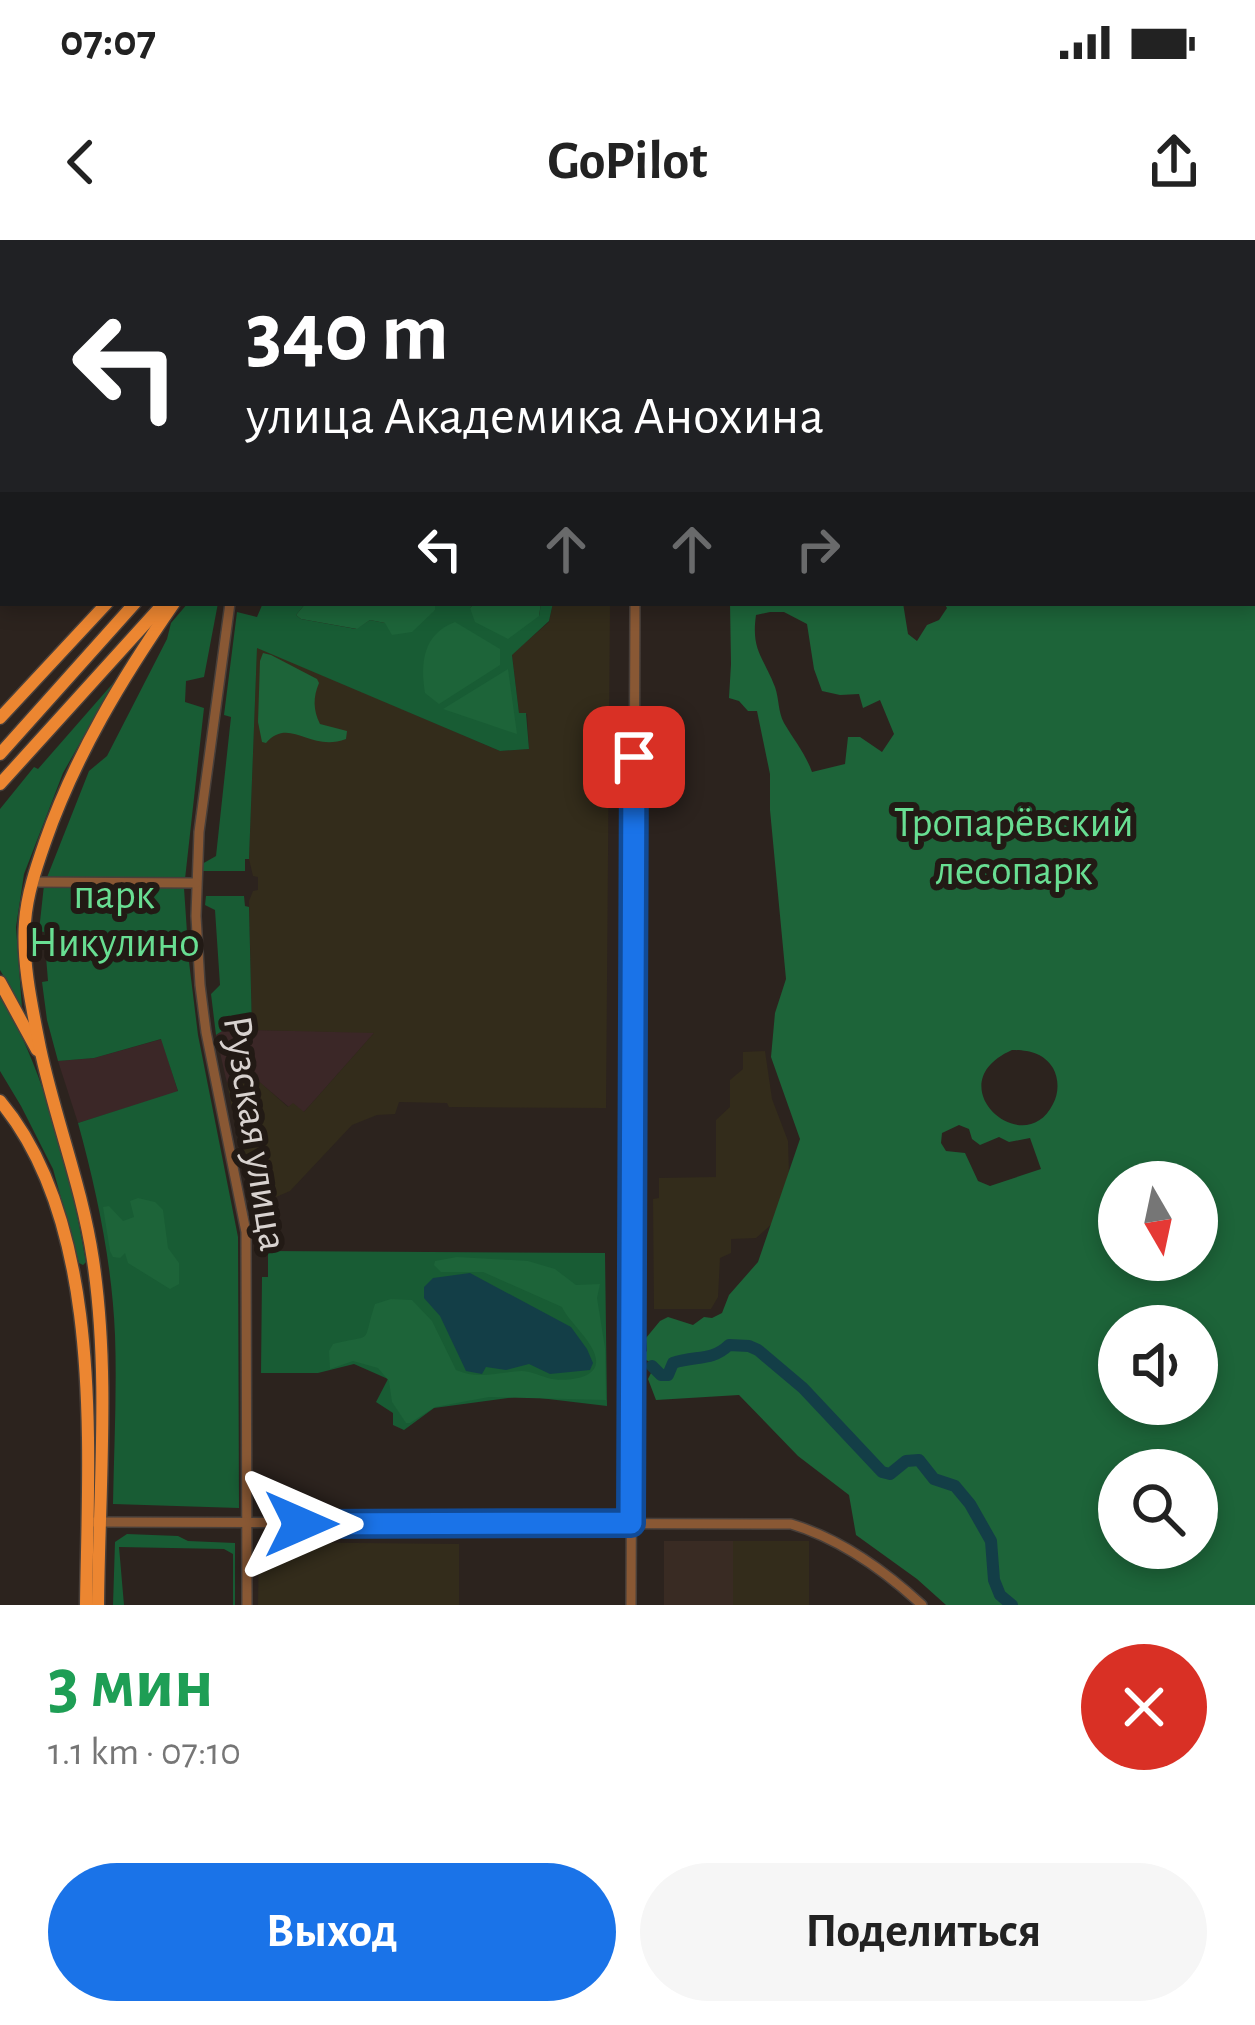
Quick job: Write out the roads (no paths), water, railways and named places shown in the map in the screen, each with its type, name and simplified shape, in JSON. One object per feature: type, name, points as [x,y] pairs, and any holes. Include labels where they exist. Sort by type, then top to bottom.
[{"type":"main road","points":[[0,718],[104,606]]},
{"type":"main road","points":[[0,754],[132,606]]},
{"type":"main road","points":[[0,784],[161,606]]},
{"type":"main road","points":[[86,1605],[100,1313],[76,1174],[45,1067],[25,948],[25,920],[32,882],[75,767],[172,606]]},
{"type":"main road","points":[[0,982],[45,1067]]},
{"type":"main road","points":[[0,1086],[47,1176],[70,1261],[86,1366],[98,1605]]},
{"type":"main road","points":[[0,1101],[28,1138]]},
{"type":"main road","points":[[70,1261],[76,1270],[84,1271],[92,1256]]},
{"type":"street","name":"Рузская улица","points":[[230,606],[200,815],[197,949],[204,1019],[246,1232],[247,1605]]},
{"type":"street","points":[[631,1605],[635,606]]},
{"type":"street","points":[[32,882],[196,884]]},
{"type":"street","points":[[93,1522],[791,1524],[849,1549],[922,1605]]},
{"type":"water","points":[[470,1273],[571,1327],[587,1349],[593,1363],[590,1370],[550,1374],[529,1364],[506,1370],[486,1367],[482,1374],[466,1371],[440,1316],[424,1298],[424,1287],[433,1278]]},
{"type":"waterway","points":[[652,1366],[668,1375],[673,1363],[709,1356],[729,1345],[758,1350],[803,1388],[882,1472],[890,1474],[906,1461],[919,1460],[934,1479],[955,1486],[991,1541],[994,1580],[1000,1595],[1012,1605]]},
{"type":"park label","name":"Тропарёвский лесопарк","points":[[1014,845]]},
{"type":"park label","name":"парк Никулино","points":[[114,917]]}]
